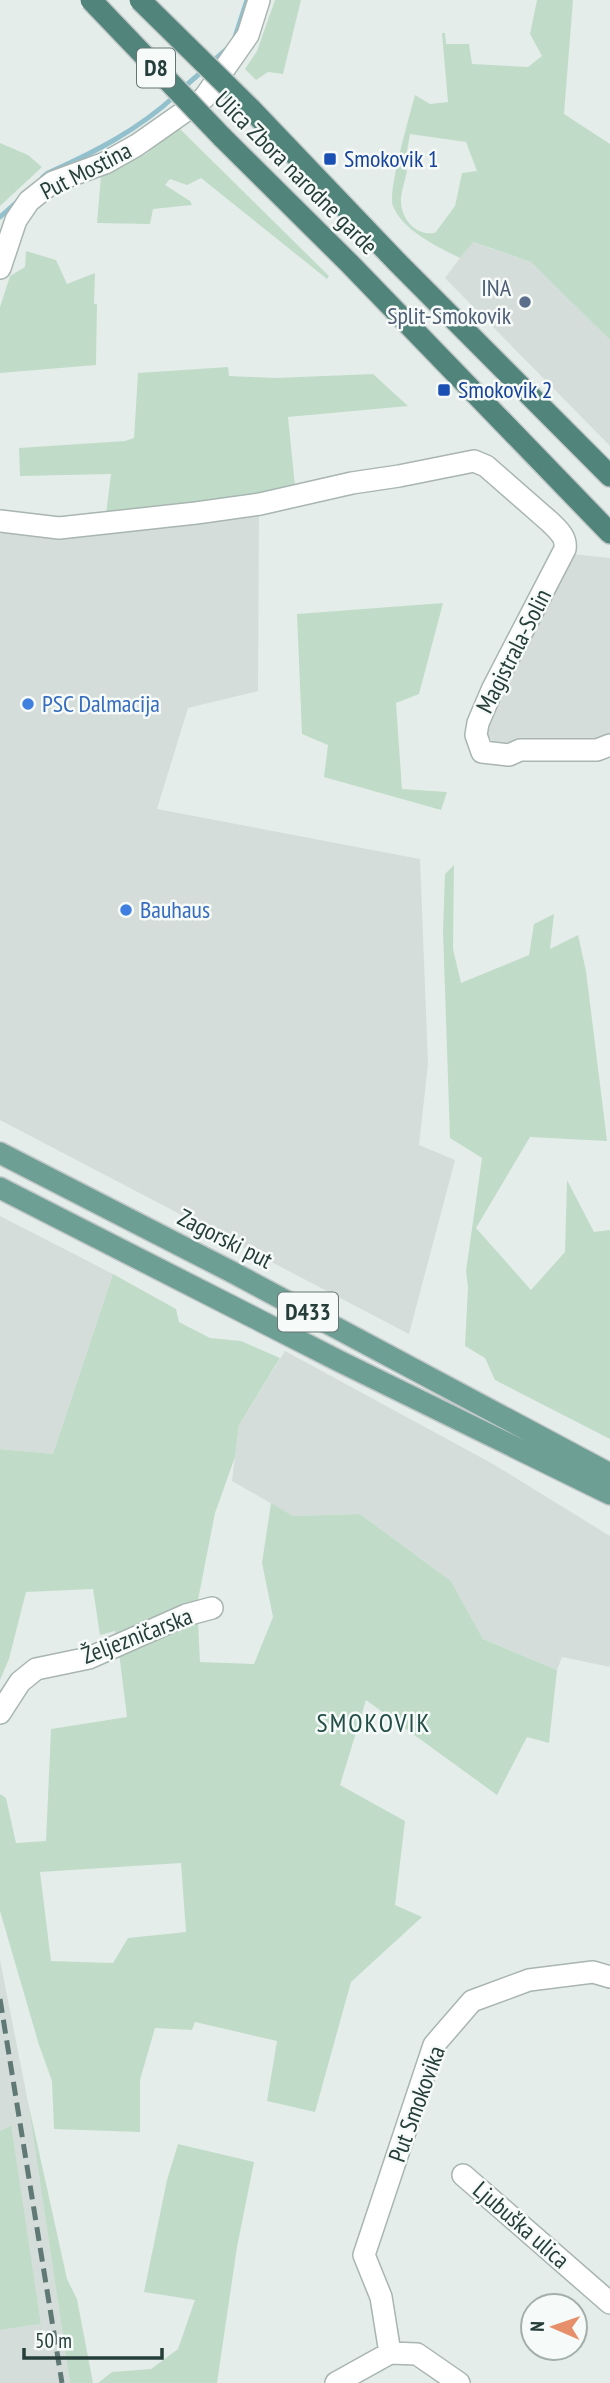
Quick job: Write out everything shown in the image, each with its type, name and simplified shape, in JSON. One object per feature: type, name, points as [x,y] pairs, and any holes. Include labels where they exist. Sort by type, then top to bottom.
[{"type":"highway","name":"Ulica Zbora narodne garde","points":[[91,0],[610,533]]},
{"type":"highway","name":"Ulica Zbora narodne garde","points":[[140,0],[251,109],[397,262],[610,476]]},
{"type":"main road","name":"Zagorski put","points":[[0,1153],[230,1271],[610,1474]]},
{"type":"main road","name":"D433","points":[[0,1188],[339,1361],[610,1494]]},
{"type":"street","name":"Put Mostina","points":[[0,268],[16,220],[29,201],[53,182],[105,163],[137,145],[204,98],[248,35],[259,0]]},
{"type":"street","name":"Magistrala-Solin","points":[[0,521],[59,528],[196,513],[260,504],[352,483],[474,461],[486,466],[550,522],[564,538],[565,549],[493,688],[478,723],[476,735],[482,752],[509,755],[520,750],[597,750],[610,745]]},
{"type":"street","name":"Željezničarska","points":[[0,1713],[20,1682],[36,1669],[89,1658],[186,1615],[212,1608]]},
{"type":"street","name":"Put Smokovika","points":[[390,2353],[381,2297],[364,2255],[434,2045],[472,2001],[529,1980],[593,1972],[610,1977]]},
{"type":"street","name":"Ljubuška ulica","points":[[463,2175],[610,2303]]},
{"type":"street","points":[[337,2383],[390,2353],[417,2354],[459,2383]]},
{"type":"shaded area","points":[[472,242],[531,262],[610,340],[610,446],[445,278]]},
{"type":"shaded area","points":[[259,511],[258,691],[188,708],[157,809],[420,859],[428,1064],[419,1145],[455,1160],[409,1334],[0,1120],[0,528]]},
{"type":"shaded area","points":[[573,554],[610,558],[610,737],[583,746],[493,742],[486,732],[492,708]]},
{"type":"shaded area","points":[[0,1216],[113,1274],[53,1454],[0,1449]]},
{"type":"shaded area","points":[[285,1351],[493,1464],[610,1536],[610,1667],[562,1657],[557,1670],[483,1639],[451,1581],[360,1514],[293,1516],[232,1481],[239,1425]]},
{"type":"shaded area","points":[[0,1960],[28,2102],[70,2383],[0,2383],[0,2330],[41,2324],[10,2125],[0,2131]]},
{"type":"green space","points":[[275,0],[301,0],[283,74],[268,72],[256,80],[245,69],[257,51]]},
{"type":"green space","points":[[537,0],[573,0],[564,114],[610,144],[610,340],[531,262],[473,242],[460,258],[413,231],[393,206],[396,170],[415,95],[430,104],[448,102],[442,33],[445,33],[446,44],[469,44],[472,64],[528,67],[542,56],[530,34]],"holes":[[[410,134],[466,142],[477,171],[462,173],[455,206],[435,233],[415,229],[406,219],[401,205]]]},
{"type":"green space","points":[[178,127],[329,276],[327,279],[201,178],[187,185],[170,179],[165,185],[192,205],[153,209],[150,224],[97,223],[101,176],[146,154]]},
{"type":"green space","points":[[0,143],[28,155],[42,167],[0,206]]},
{"type":"green space","points":[[26,251],[56,260],[67,284],[95,273],[96,365],[0,373],[0,307],[10,276],[25,267]]},
{"type":"green space","points":[[228,367],[229,376],[275,378],[373,374],[408,406],[288,417],[295,486],[260,496],[196,506],[144,507],[106,514],[111,474],[20,476],[19,448],[125,441],[134,438],[138,373]]},
{"type":"green space","points":[[443,603],[419,694],[396,703],[402,789],[447,792],[441,810],[324,777],[328,745],[302,734],[297,614]]},
{"type":"green space","points":[[454,865],[453,949],[461,983],[529,955],[534,924],[554,914],[550,949],[578,935],[586,971],[607,1141],[530,1137],[476,1228],[531,1290],[565,1252],[567,1180],[594,1232],[610,1230],[610,1439],[495,1380],[485,1358],[465,1346],[468,1287],[466,1271],[482,1158],[450,1138],[443,931],[445,874]]},
{"type":"green space","points":[[113,1274],[176,1309],[179,1322],[210,1338],[241,1341],[280,1358],[239,1425],[235,1457],[215,1513],[198,1600],[117,1639],[115,1631],[100,1635],[93,1589],[26,1592],[9,1659],[0,1680],[0,1449],[53,1454]]},
{"type":"green space","points":[[271,1503],[293,1516],[360,1514],[451,1581],[483,1639],[557,1670],[549,1743],[527,1737],[497,1795],[366,1700],[340,1785],[405,1821],[395,1905],[422,1917],[351,1982],[315,2112],[267,2101],[277,2041],[195,2022],[192,2030],[155,2028],[140,2080],[140,2132],[54,2129],[52,2081],[0,1911],[0,1794],[6,1798],[16,1843],[46,1841],[51,1729],[127,1717],[119,1653],[198,1622],[200,1662],[254,1664],[273,1617],[262,1563]],"holes":[[[181,1863],[186,1932],[128,1938],[113,1963],[51,1961],[40,1872]]]},
{"type":"green space","points":[[28,2102],[67,2279],[77,2299],[93,2383],[70,2383]]},
{"type":"green space","points":[[11,2125],[41,2324],[0,2330],[0,2131]]},
{"type":"green space","points":[[178,2144],[254,2162],[237,2247],[217,2383],[98,2383],[112,2372],[151,2369],[178,2349],[195,2300],[144,2292],[167,2180]]},
{"type":"waterway","points":[[234,40],[247,0]]},
{"type":"waterway","points":[[212,62],[228,48]]},
{"type":"waterway","points":[[183,88],[205,69]]},
{"type":"waterway","points":[[43,177],[131,130],[176,95]]},
{"type":"waterway","points":[[0,217],[18,201]]},
{"type":"railway","points":[[0,1999],[62,2383]]},
{"type":"place","name":"Smokovik 1","points":[[330,159]]},
{"type":"place","name":"INA Split-Smokovik","points":[[525,302]]},
{"type":"place","name":"Smokovik 2","points":[[444,390]]},
{"type":"place","name":"PSC Dalmacija","points":[[28,704]]},
{"type":"place","name":"Bauhaus","points":[[126,910]]},
{"type":"district","name":"SMOKOVIK","points":[[374,1723]]}]
